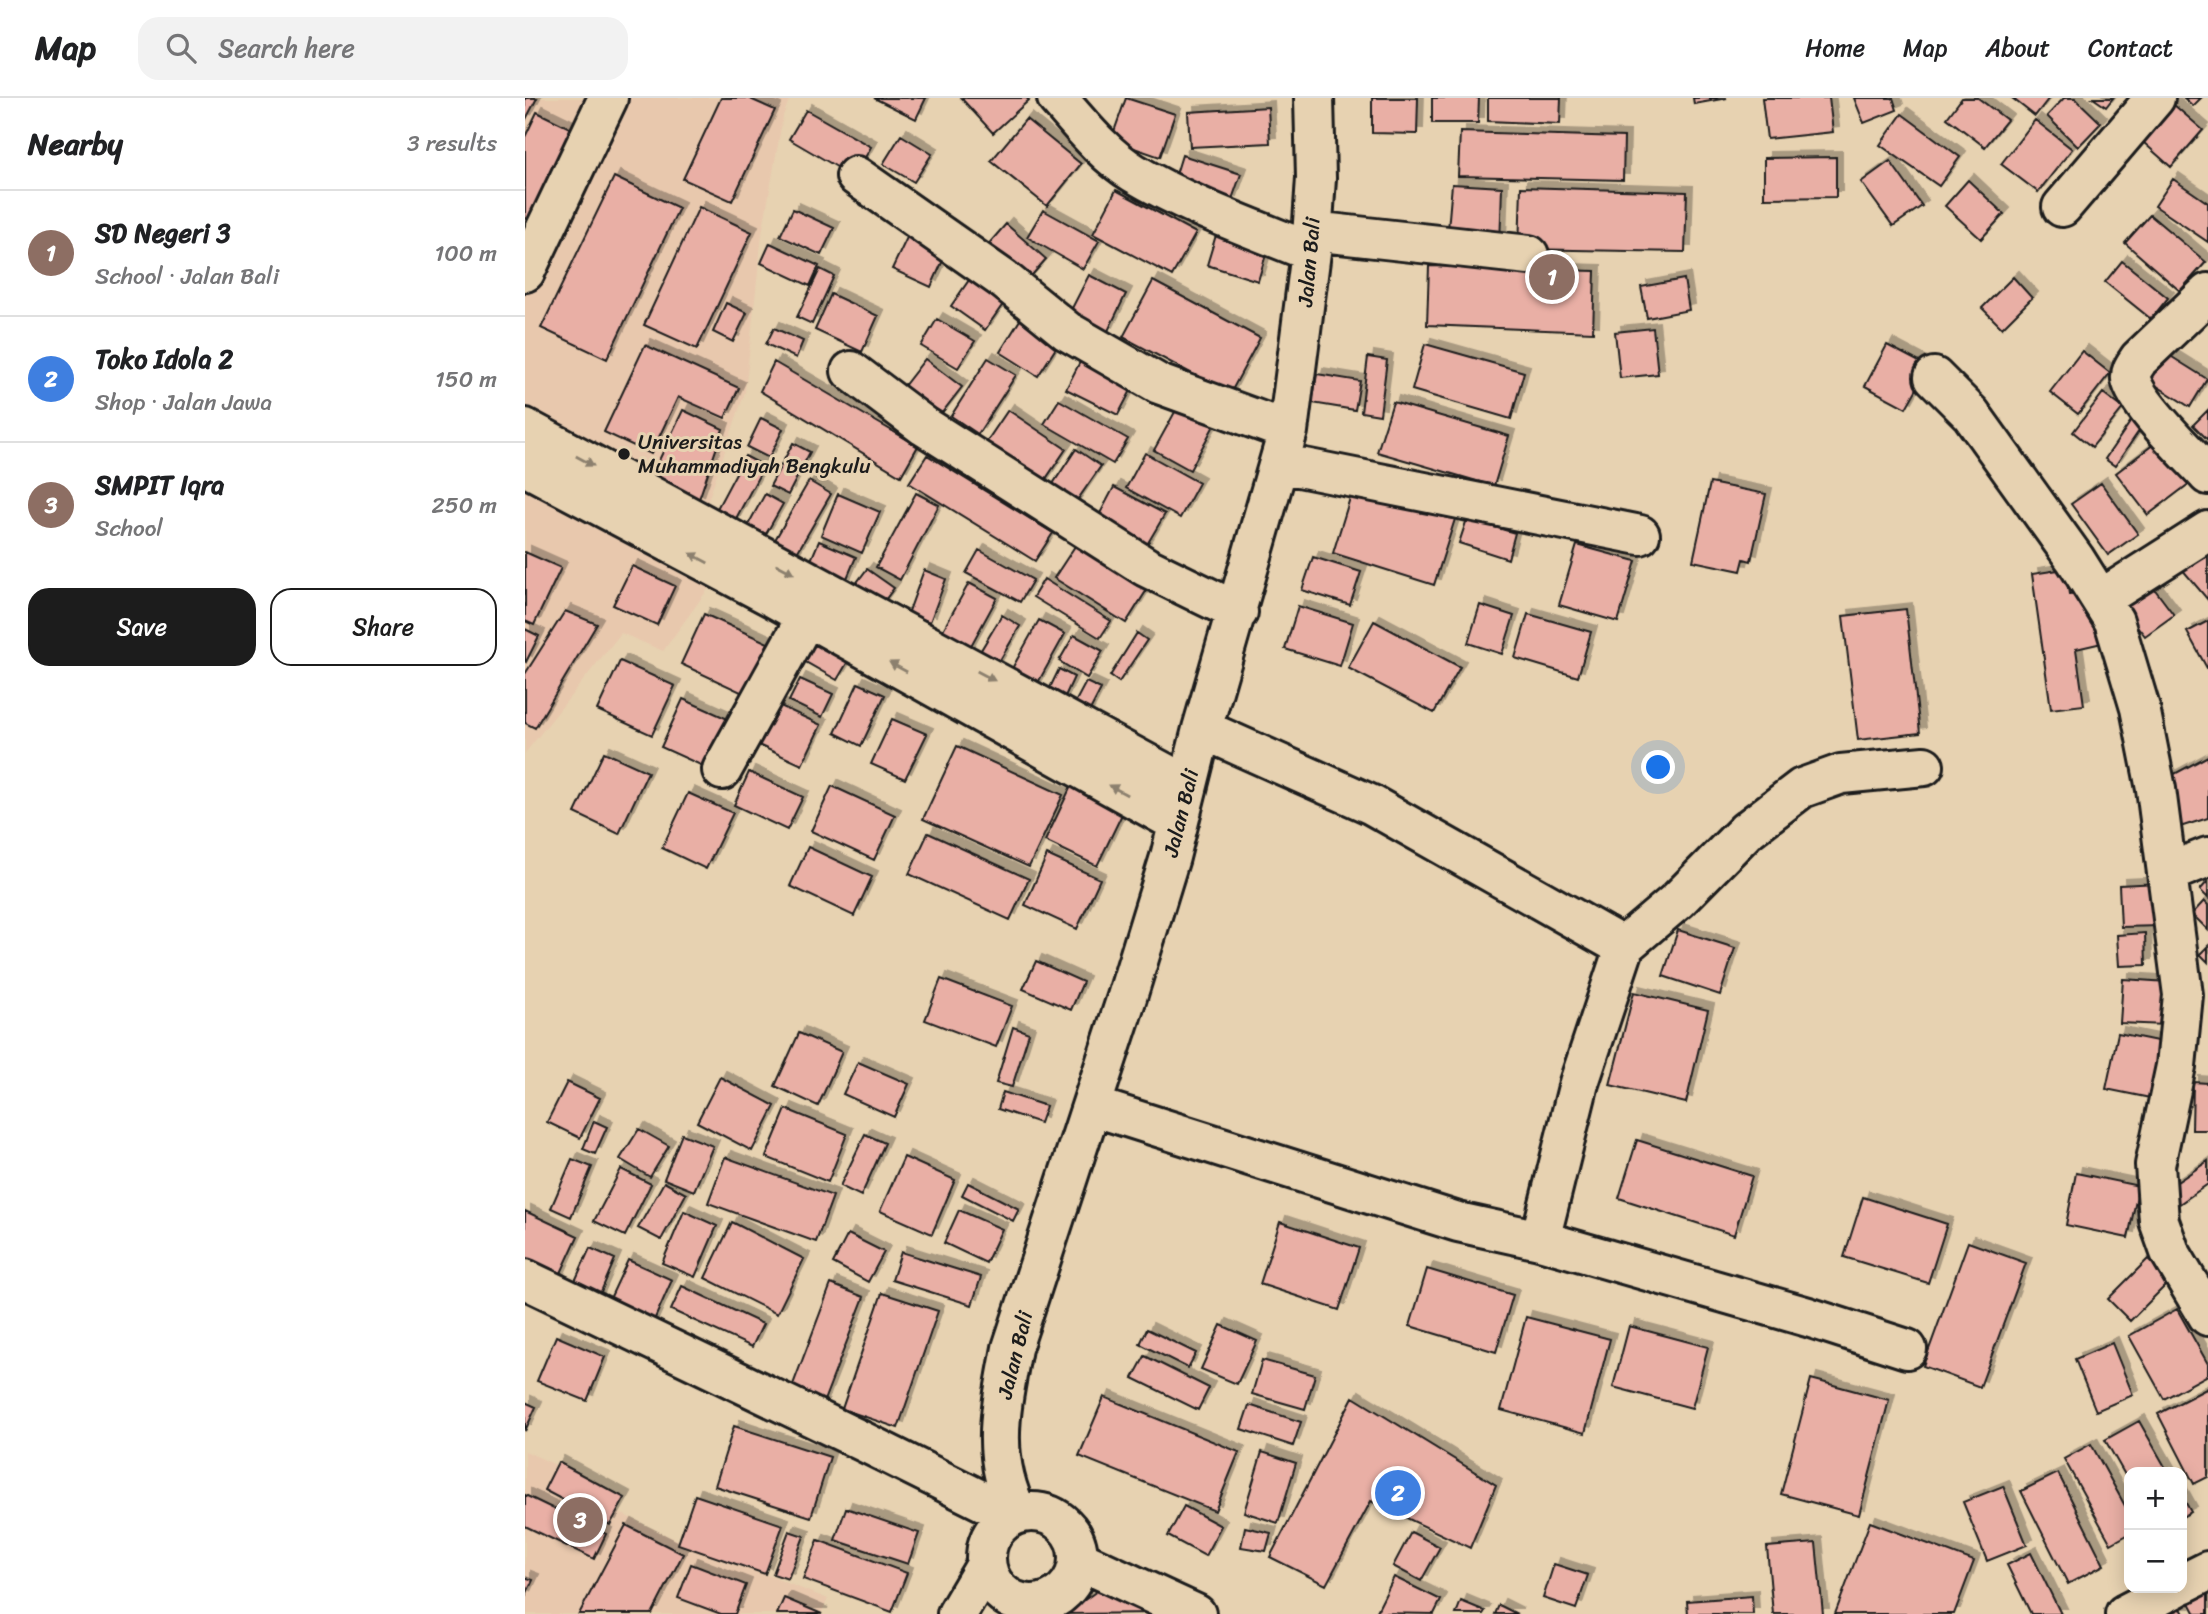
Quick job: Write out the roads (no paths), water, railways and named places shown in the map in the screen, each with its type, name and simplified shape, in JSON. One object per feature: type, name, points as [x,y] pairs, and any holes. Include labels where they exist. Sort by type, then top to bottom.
[{"type":"street","points":[[525,272],[608,98]]},
{"type":"street","points":[[1057,98],[1095,141],[1132,172],[1208,210],[1312,241],[1529,255]]},
{"type":"street","name":"Jalan Bali","points":[[1015,1515],[1001,1471],[999,1449],[1002,1401],[1012,1348],[1159,895],[1202,729],[1284,447],[1312,241],[1316,178],[1314,98]]},
{"type":"street","points":[[2062,207],[2155,98]]},
{"type":"street","points":[[856,176],[1003,279],[1067,331],[1159,384],[1284,447],[1640,535]]},
{"type":"street","points":[[2208,293],[2139,359],[2132,370],[2131,378],[2148,408],[2208,475]]},
{"type":"street","points":[[851,371],[924,426],[1146,567],[1238,612]]},
{"type":"street","points":[[1934,377],[1971,414],[2111,594],[2114,621],[2189,865],[2183,995],[2176,1066],[2155,1165],[2159,1221],[2170,1252],[2208,1316]]},
{"type":"street","points":[[525,428],[1187,785]]},
{"type":"street","points":[[525,466],[807,616],[1178,823]]},
{"type":"street","points":[[2111,594],[2208,531]]},
{"type":"street","points":[[722,770],[807,616]]},
{"type":"street","points":[[1202,729],[1372,805],[1579,922],[1625,945]]},
{"type":"street","points":[[1540,1240],[1579,1083],[1625,945],[1678,900],[1746,831],[1802,788],[1841,774],[1924,766]]},
{"type":"street","points":[[1092,1105],[1458,1222],[1540,1240],[1808,1317],[1907,1349]]},
{"type":"street","points":[[525,1279],[1015,1515]]},
{"type":"street","points":[[1039,1512],[1060,1520],[1074,1538],[1078,1549],[1076,1574],[1069,1586],[1059,1596],[1029,1609],[996,1587],[986,1565],[989,1542],[1003,1522],[1015,1515],[1039,1512]]},
{"type":"street","points":[[1079,1560],[1196,1614]]},
{"type":"street","points":[[957,1614],[986,1565]]},
{"type":"street","points":[[2187,1582],[2208,1571]]},
{"type":"street","points":[[2125,1614],[2165,1593]]},
{"type":"place","name":"SD Negeri 3","points":[[1552,277]]},
{"type":"place","name":"Universitas Muhammadiyah Bengkulu","points":[[624,454]]},
{"type":"place","name":"Toko Idola 2","points":[[1398,1493]]},
{"type":"place","name":"SMPIT Iqra","points":[[580,1520]]}]
